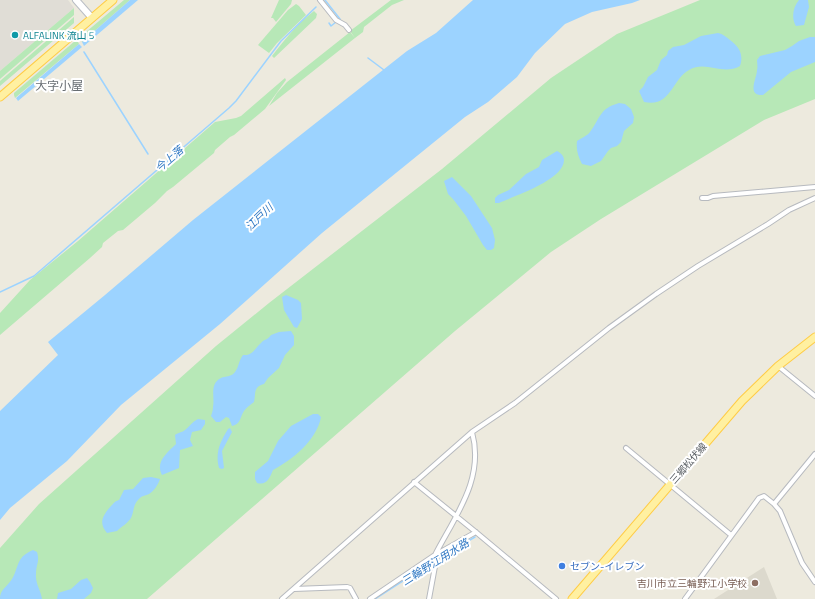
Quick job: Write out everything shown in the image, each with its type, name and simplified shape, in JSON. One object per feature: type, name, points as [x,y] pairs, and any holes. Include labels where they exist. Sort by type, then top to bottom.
[{"type":"main road","points":[[0,97],[113,0]]},
{"type":"main road","name":"三郷松伏線","points":[[572,599],[669,484],[742,401],[778,366],[815,337]]},
{"type":"street","points":[[76,0],[92,18]]},
{"type":"street","points":[[320,0],[337,21],[345,25],[349,30]]},
{"type":"street","points":[[702,198],[815,187]]},
{"type":"street","points":[[282,599],[472,432],[515,403],[603,332],[656,294],[723,250],[789,210],[815,198]]},
{"type":"street","points":[[778,366],[815,396]]},
{"type":"street","points":[[429,599],[436,561],[435,555],[457,517],[472,485],[475,449],[472,432]]},
{"type":"street","points":[[626,448],[731,535]]},
{"type":"street","points":[[774,504],[815,454]]},
{"type":"street","points":[[414,482],[556,599]]},
{"type":"street","points":[[686,599],[759,498],[764,496],[780,511],[802,563],[815,582]]},
{"type":"street","points":[[370,599],[435,555],[476,532]]},
{"type":"street","points":[[294,590],[347,587],[350,588],[356,599]]},
{"type":"shaded area","name":"ALFALINK 流山 5","points":[[0,0],[68,0],[74,8],[0,71]]},
{"type":"shaded area","name":"吉川市立三輪野江小学校","points":[[764,567],[777,599],[714,599]]},
{"type":"green space","points":[[124,0],[130,0],[82,42],[80,37]]},
{"type":"green space","points":[[279,0],[292,0],[291,4],[276,22],[273,18],[271,18]]},
{"type":"green space","points":[[391,0],[404,0],[392,5],[364,27],[363,32],[355,38],[350,31]]},
{"type":"green space","points":[[700,0],[815,0],[815,99],[764,120],[601,219],[551,252],[455,331],[147,599],[0,599],[0,548],[39,504],[216,346],[442,169],[551,78],[617,34]]},
{"type":"green space","points":[[296,4],[306,15],[277,43],[269,53],[258,45],[288,10]]},
{"type":"green space","points":[[74,8],[74,15],[0,79],[0,71]]},
{"type":"green space","points":[[314,11],[317,14],[316,18],[274,58],[272,56],[286,38]]},
{"type":"green space","points":[[74,17],[74,23],[0,86],[0,81]]},
{"type":"green space","points":[[350,32],[355,38],[269,106],[277,93],[287,82]]},
{"type":"green space","points":[[77,40],[79,44],[15,98],[14,93]]},
{"type":"green space","points":[[285,78],[286,80],[265,109],[230,137],[215,150],[214,153],[167,191],[123,230],[118,231],[103,243],[102,247],[90,258],[0,335],[0,313],[30,280],[78,241],[215,122],[241,116]]},
{"type":"water","points":[[130,0],[138,0],[84,46],[82,42]]},
{"type":"water","name":"江戸川","points":[[473,0],[640,0],[592,12],[565,24],[535,53],[517,77],[488,102],[465,117],[322,233],[220,324],[121,405],[67,461],[10,508],[0,520],[0,411],[58,355],[48,342],[193,220],[407,51],[436,33]]},
{"type":"water","points":[[799,0],[808,0],[809,7],[804,25],[796,26],[794,23],[793,13]]},
{"type":"water","points":[[718,33],[726,37],[740,51],[740,66],[733,69],[695,67],[683,74],[666,97],[653,103],[644,102],[639,91],[643,87],[648,77],[657,70],[661,60],[667,55],[668,51],[673,47],[684,45],[701,36]]},
{"type":"water","points":[[810,37],[815,37],[815,62],[791,72],[763,95],[758,95],[755,93],[754,86],[757,60],[760,56],[785,50],[799,41]]},
{"type":"water","points":[[79,44],[82,47],[18,101],[16,98]]},
{"type":"water","points":[[619,103],[625,104],[631,109],[634,117],[633,123],[624,131],[621,142],[617,146],[611,148],[601,161],[591,166],[582,164],[579,158],[577,141],[589,133],[604,111],[612,105]]},
{"type":"water","points":[[557,151],[562,155],[564,160],[562,167],[556,174],[547,181],[526,192],[499,203],[495,203],[495,198],[498,195],[509,190],[526,174],[539,167],[542,160]]},
{"type":"water","points":[[452,177],[471,196],[492,228],[495,240],[494,248],[491,250],[487,250],[483,245],[466,216],[448,194],[444,181]]},
{"type":"water","points":[[286,295],[298,300],[301,303],[302,319],[297,328],[294,327],[284,310],[282,297]]},
{"type":"water","points":[[291,331],[294,336],[294,345],[285,355],[279,368],[264,384],[258,387],[255,393],[254,402],[245,410],[239,422],[232,426],[229,418],[226,417],[220,422],[216,422],[211,416],[213,408],[213,391],[217,381],[221,378],[234,374],[243,355],[251,353],[271,335],[279,332]]},
{"type":"water","points":[[313,414],[318,414],[321,417],[319,425],[309,441],[288,461],[273,470],[266,482],[260,484],[257,483],[255,479],[255,472],[268,461],[278,441],[291,426]]},
{"type":"water","points":[[198,419],[205,420],[205,424],[201,430],[192,432],[190,440],[193,446],[180,450],[179,468],[162,475],[160,470],[161,462],[166,454],[176,444],[175,435],[185,430]]},
{"type":"water","points":[[230,428],[232,432],[222,451],[224,468],[222,469],[219,468],[218,452],[223,438]]},
{"type":"water","points":[[151,477],[160,479],[154,490],[138,500],[135,504],[131,518],[126,523],[117,531],[107,533],[102,522],[108,509],[119,500],[124,490],[133,489],[143,478]]},
{"type":"water","points":[[33,550],[37,552],[38,555],[36,577],[42,599],[0,599],[2,592],[13,578],[20,560]]},
{"type":"water","points":[[87,578],[93,588],[91,593],[84,599],[57,599],[58,593],[71,589],[81,580]]},
{"type":"waterway","points":[[325,0],[340,19],[339,20]]},
{"type":"waterway","name":"今上落","points":[[0,292],[34,276],[229,108],[236,101],[281,41],[316,7]]},
{"type":"waterway","points":[[329,23],[331,26],[336,22]]},
{"type":"waterway","points":[[84,52],[148,154]]},
{"type":"waterway","points":[[368,58],[384,70]]},
{"type":"waterway","name":"三輪野江用水路","points":[[375,599],[432,562],[475,537]]},
{"type":"place","name":"ALFALINK 流山 5","points":[[15,35]]},
{"type":"place","name":"セブン-イレブン","points":[[562,566]]},
{"type":"place","name":"吉川市立三輪野江小学校","points":[[755,583]]},
{"type":"district","name":"大字小屋","points":[[59,86]]}]
